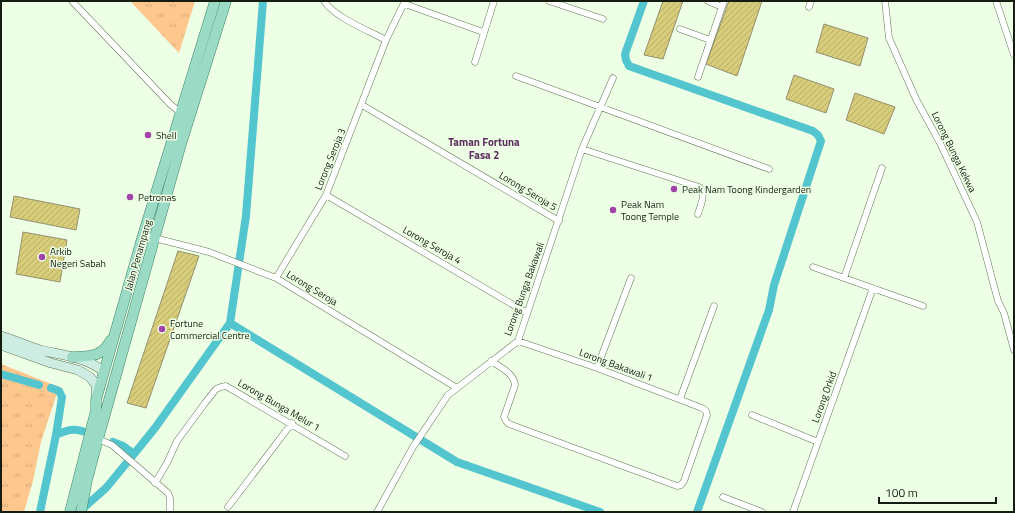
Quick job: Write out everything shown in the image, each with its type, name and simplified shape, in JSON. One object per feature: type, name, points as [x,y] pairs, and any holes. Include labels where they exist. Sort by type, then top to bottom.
[{"type":"main road","name":"Jalan Penampang","points":[[70,512],[104,372],[143,235],[215,1]]},
{"type":"main road","name":"Jalan Penampang","points":[[81,512],[87,480],[98,439],[181,144],[226,1]]},
{"type":"main road","points":[[181,144],[183,122],[181,113],[194,104]]},
{"type":"main road","points":[[72,357],[96,356],[107,346],[116,331]]},
{"type":"main road","points":[[104,372],[112,392]]},
{"type":"street","points":[[72,1],[170,104],[181,113]]},
{"type":"street","points":[[324,1],[332,11],[386,40]]},
{"type":"street","points":[[475,62],[483,32],[494,1]]},
{"type":"street","points":[[549,1],[603,19]]},
{"type":"street","points":[[698,77],[723,4],[708,1]]},
{"type":"street","name":"Lorong Bunga Kekwa","points":[[885,1],[888,38],[977,222],[998,301],[1004,313],[1014,350]]},
{"type":"street","points":[[996,1],[1014,55]]},
{"type":"street","points":[[405,3],[483,32]]},
{"type":"street","name":"Lorong Seroja 3","points":[[276,278],[326,195],[386,40],[405,3]]},
{"type":"street","points":[[680,30],[710,40]]},
{"type":"street","points":[[516,76],[769,169]]},
{"type":"street","name":"Lorong Bunga Bakawali","points":[[376,512],[413,447],[448,395],[518,341],[582,149],[613,78]]},
{"type":"street","name":"Lorong Seroja 5","points":[[362,104],[559,221]]},
{"type":"street","points":[[582,149],[699,188],[704,194],[698,214]]},
{"type":"street","points":[[844,278],[882,168]]},
{"type":"street","name":"Lorong Seroja 4","points":[[326,195],[528,313]]},
{"type":"street","name":"Lorong Seroja","points":[[143,235],[209,252],[276,278],[457,388]]},
{"type":"street","points":[[813,267],[923,306]]},
{"type":"street","points":[[597,368],[631,278]]},
{"type":"street","name":"Lorong Orkid","points":[[793,512],[873,288]]},
{"type":"street","points":[[680,399],[714,306]]},
{"type":"street","points":[[1,336],[38,349],[91,363],[104,372]]},
{"type":"street","name":"Lorong Bakawali 1","points":[[491,361],[512,376],[514,380],[515,385],[504,417],[509,424],[677,486],[682,485],[707,415],[706,411],[680,399],[597,368],[518,341]]},
{"type":"street","points":[[1,345],[52,363],[92,373],[95,368],[91,363]]},
{"type":"street","points":[[78,370],[90,377],[96,385],[96,405]]},
{"type":"street","name":"Lorong Bunga Melur 1","points":[[156,483],[177,441],[204,403],[216,389],[226,386],[292,423],[345,456]]},
{"type":"street","points":[[752,415],[818,442]]},
{"type":"street","points":[[228,507],[292,423]]},
{"type":"street","points":[[98,439],[112,445],[168,493],[170,498],[170,512]]},
{"type":"street","points":[[723,497],[762,512]]},
{"type":"green space","points":[[130,1],[195,1],[179,53]]},
{"type":"green space","points":[[1,364],[59,387],[41,442],[33,481],[24,512],[1,512]]},
{"type":"building","points":[[663,1],[683,1],[663,59],[644,55]]},
{"type":"building","points":[[729,1],[762,1],[737,76],[706,64]]},
{"type":"building","points":[[824,24],[868,38],[860,66],[816,52]]},
{"type":"building","points":[[794,75],[834,89],[826,113],[786,99]]},
{"type":"building","points":[[855,93],[895,107],[884,134],[846,120]]},
{"type":"building","name":"Arkib Negeri Sabah","points":[[14,196],[80,209],[76,230],[10,217]]},
{"type":"building","name":"Arkib Negeri Sabah","points":[[23,232],[67,240],[60,282],[16,274]]},
{"type":"building","name":"Fortune Commercial Centre","points":[[178,251],[199,256],[146,408],[127,403]]},
{"type":"waterway","points":[[80,511],[106,488],[155,428],[230,323],[246,216],[263,1]]},
{"type":"waterway","points":[[644,1],[625,54],[629,66],[813,131],[818,135],[821,141],[774,285],[769,310],[697,512]]},
{"type":"waterway","points":[[230,323],[457,462],[600,512]]},
{"type":"waterway","points":[[1,374],[39,385]]},
{"type":"waterway","points":[[51,388],[59,391],[62,397],[56,435]]},
{"type":"waterway","points":[[40,512],[56,435],[71,430],[84,431],[94,435]]},
{"type":"waterway","points":[[113,442],[123,446],[134,454]]},
{"type":"place","name":"Shell","points":[[148,135]]},
{"type":"place","name":"Peak Nam Toong Kindergarden","points":[[674,189]]},
{"type":"place","name":"Petronas","points":[[130,197]]},
{"type":"place","name":"Peak Nam Toong Temple","points":[[613,210]]},
{"type":"place","name":"Arkib Negeri Sabah","points":[[42,257]]},
{"type":"place","name":"Fortune Commercial Centre","points":[[162,329]]},
{"type":"district","name":"Taman Fortuna Fasa 2","points":[[484,148]]}]
